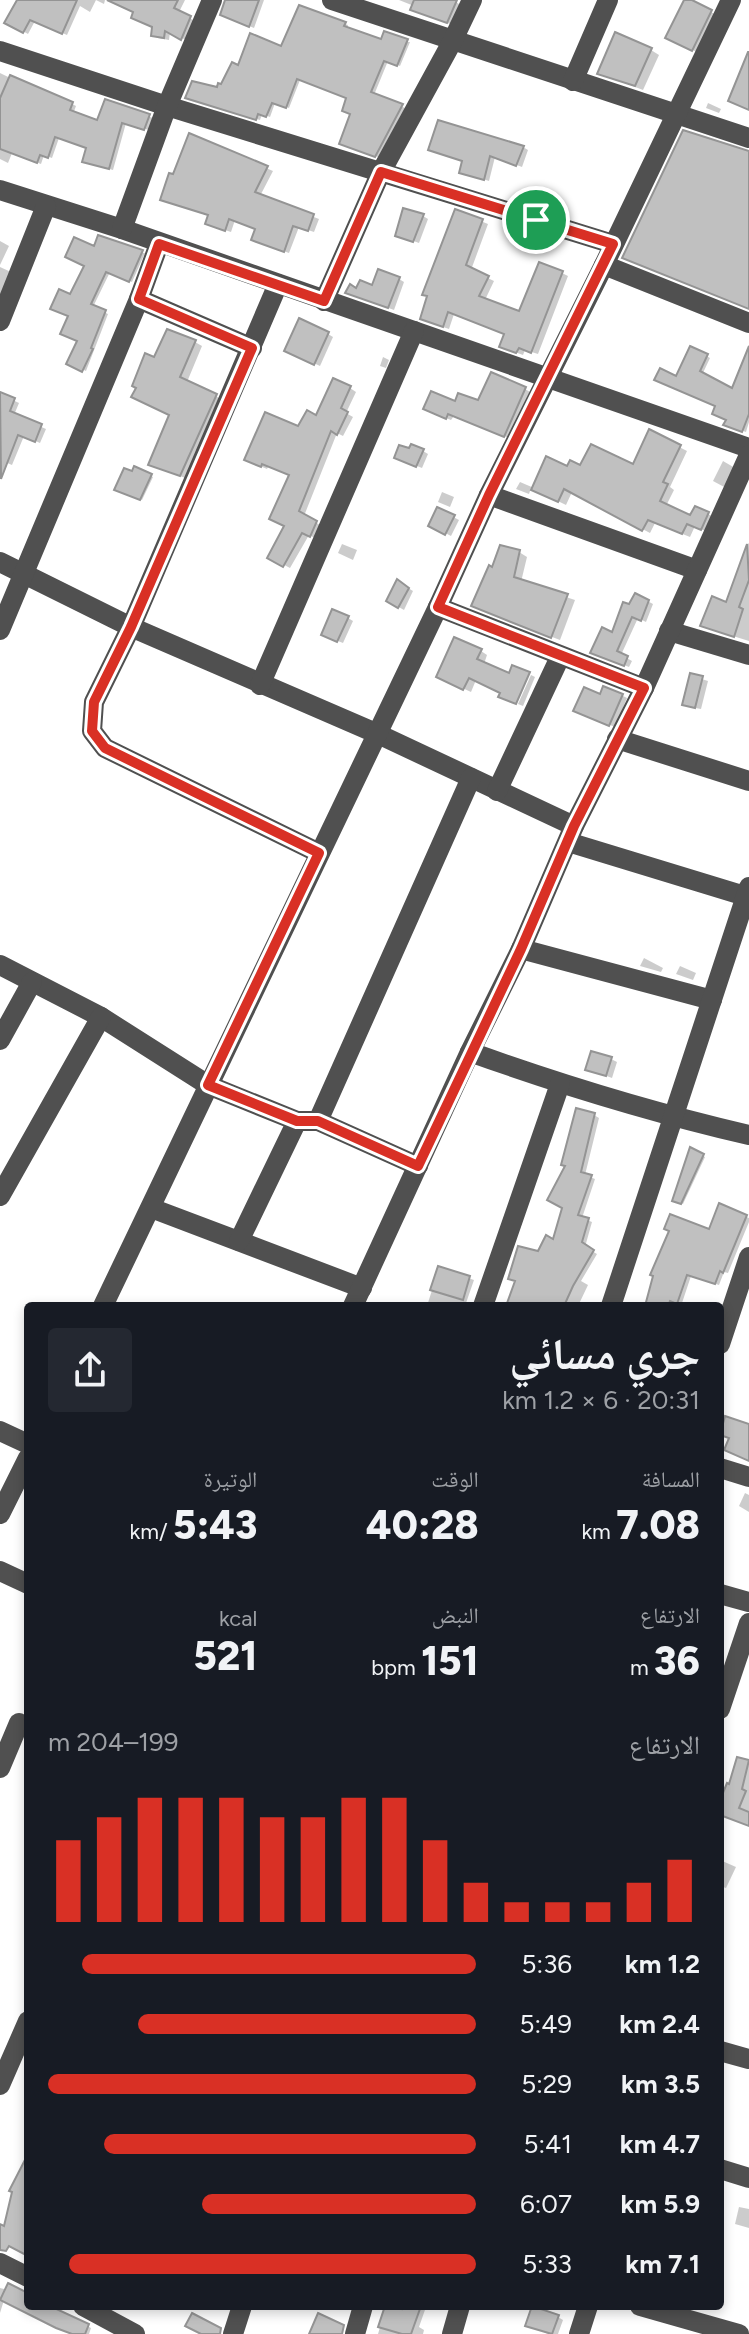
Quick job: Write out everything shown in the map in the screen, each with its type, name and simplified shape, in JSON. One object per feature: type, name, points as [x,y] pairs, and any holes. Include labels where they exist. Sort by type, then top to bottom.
[{"type":"street","points":[[122,229],[167,106],[212,0]]},
{"type":"street","points":[[324,301],[381,172],[472,0]]},
{"type":"street","points":[[573,81],[608,0]]},
{"type":"street","points":[[105,1302],[378,734],[489,495],[731,0]]},
{"type":"street","points":[[345,3],[452,42],[749,138]]},
{"type":"street","points":[[0,51],[613,244]]},
{"type":"street","points":[[0,190],[122,229],[749,448]]},
{"type":"street","points":[[0,321],[46,206]]},
{"type":"street","points":[[0,630],[139,299],[159,244]]},
{"type":"street","points":[[604,265],[749,323]]},
{"type":"street","points":[[278,284],[131,627],[94,702],[92,731],[105,748],[319,853]]},
{"type":"street","points":[[139,299],[252,348]]},
{"type":"street","points":[[260,685],[414,331]]},
{"type":"street","points":[[151,1208],[239,1241],[358,1297],[470,1052],[521,949],[571,834],[644,688],[749,455]]},
{"type":"street","points":[[489,495],[697,570]]},
{"type":"street","points":[[0,562],[131,627],[378,734],[471,778],[571,834],[747,892],[612,1302]]},
{"type":"street","points":[[438,607],[644,688]]},
{"type":"street","points":[[669,631],[749,655]]},
{"type":"street","points":[[497,791],[560,657]]},
{"type":"street","points":[[617,739],[749,781]]},
{"type":"street","points":[[239,1241],[308,1121],[471,778]]},
{"type":"street","points":[[521,949],[712,1000]]},
{"type":"street","points":[[0,965],[101,1017],[208,1085],[418,1166]]},
{"type":"street","points":[[0,1040],[32,982]]},
{"type":"street","points":[[0,1196],[101,1017]]},
{"type":"street","points":[[470,1052],[560,1084],[672,1117],[749,1135]]},
{"type":"street","points":[[484,1302],[560,1084]]},
{"type":"street","points":[[724,1332],[749,1257]]},
{"type":"street","points":[[0,1431],[24,1442]]},
{"type":"street","points":[[0,1514],[24,1466]]},
{"type":"street","points":[[724,1469],[749,1477]]},
{"type":"street","points":[[0,1571],[24,1582]]},
{"type":"street","points":[[724,1595],[749,1602]]},
{"type":"street","points":[[724,1697],[749,1623]]},
{"type":"street","points":[[0,1768],[16,1722]]},
{"type":"street","points":[[724,2052],[749,2059]]},
{"type":"street","points":[[0,2085],[21,2057]]},
{"type":"street","points":[[724,2170],[749,2178]]},
{"type":"street","points":[[0,2263],[24,2275]]},
{"type":"street","points":[[233,2334],[241,2310]]},
{"type":"street","points":[[355,2334],[362,2310]]},
{"type":"street","points":[[452,2334],[459,2310]]},
{"type":"street","points":[[579,2334],[587,2310]]},
{"type":"street","points":[[654,2310],[739,2334]]},
{"type":"street","points":[[105,2319],[135,2334]]},
{"type":"building","points":[[17,0],[77,0],[62,34],[30,20],[23,33],[4,23]]},
{"type":"building","points":[[107,0],[178,0],[174,8],[191,16],[181,40],[165,31],[164,38],[151,36],[152,27],[131,18],[133,12]]},
{"type":"building","points":[[225,0],[259,0],[249,27],[220,15]]},
{"type":"building","points":[[414,0],[457,0],[447,23],[410,10]]},
{"type":"building","points":[[684,0],[692,0],[712,10],[692,51],[665,38]]},
{"type":"building","points":[[299,5],[381,39],[384,31],[408,39],[397,66],[384,61],[371,92],[403,104],[375,157],[339,144],[350,114],[342,111],[346,98],[297,79],[286,108],[272,103],[266,117],[258,114],[256,120],[185,98],[192,81],[217,87],[218,83],[221,84],[232,62],[238,65],[250,33],[281,46]]},
{"type":"building","points":[[615,32],[652,48],[635,86],[597,74]]},
{"type":"building","points":[[749,52],[749,110],[728,101]]},
{"type":"building","points":[[10,75],[73,102],[70,110],[97,120],[105,99],[150,114],[144,130],[122,123],[109,169],[82,162],[86,148],[55,137],[48,158],[40,155],[37,163],[0,149],[0,98]]},
{"type":"building","points":[[438,120],[524,146],[516,166],[490,156],[484,180],[459,173],[462,161],[428,150]]},
{"type":"building","points":[[683,130],[749,151],[749,309],[622,258]]},
{"type":"building","points":[[189,133],[268,166],[255,192],[314,214],[308,231],[293,226],[284,252],[251,240],[255,229],[229,219],[225,231],[205,224],[208,215],[160,200],[169,173],[173,174]]},
{"type":"building","points":[[403,208],[424,214],[413,242],[395,236]]},
{"type":"building","points":[[455,209],[483,219],[466,265],[489,276],[479,296],[519,311],[539,262],[563,271],[531,353],[519,348],[516,353],[499,347],[504,334],[448,312],[443,327],[420,319],[427,296],[422,295]]},
{"type":"building","points":[[98,235],[143,250],[129,282],[106,272],[91,304],[106,310],[82,372],[66,364],[77,341],[60,334],[68,316],[50,309],[59,289],[70,294],[84,266],[65,257],[74,237],[94,246]]},
{"type":"building","points":[[378,269],[400,277],[388,308],[345,293],[350,284],[356,288],[360,280],[372,285]]},
{"type":"building","points":[[299,318],[329,332],[314,365],[284,351]]},
{"type":"building","points":[[167,329],[196,340],[180,377],[217,394],[180,476],[148,465],[169,415],[131,397],[145,353],[154,357]]},
{"type":"building","points":[[690,346],[708,354],[700,371],[732,388],[749,346],[749,414],[742,432],[723,425],[726,420],[712,414],[715,406],[654,380],[660,368],[676,376]]},
{"type":"building","points":[[491,372],[526,387],[504,437],[448,414],[446,419],[423,409],[431,391],[455,401],[458,393],[478,400]]},
{"type":"building","points":[[333,378],[351,386],[341,408],[348,412],[337,435],[331,431],[299,511],[317,521],[310,537],[302,533],[283,567],[267,558],[284,526],[269,519],[289,475],[244,460],[265,412],[298,426],[307,410],[316,415]]},
{"type":"building","points":[[0,392],[15,398],[10,411],[42,424],[35,442],[18,435],[1,479]]},
{"type":"building","points":[[649,429],[681,445],[663,482],[668,484],[660,501],[690,515],[695,506],[709,512],[701,530],[687,524],[682,534],[648,520],[642,531],[564,489],[558,502],[531,490],[546,456],[567,466],[570,460],[580,465],[591,444],[633,464]]},
{"type":"building","points":[[411,444],[424,449],[416,467],[394,458],[399,445],[409,448]]},
{"type":"building","points":[[134,466],[152,474],[140,500],[114,490],[124,468],[132,471]]},
{"type":"building","points":[[437,507],[455,515],[445,535],[428,526]]},
{"type":"building","points":[[747,544],[749,580],[739,607],[743,609],[734,637],[700,626],[712,596],[726,602]]},
{"type":"building","points":[[500,545],[520,550],[514,577],[568,594],[551,638],[471,606]]},
{"type":"building","points":[[397,579],[409,588],[398,608],[386,601]]},
{"type":"building","points":[[635,593],[649,600],[641,621],[632,617],[617,651],[628,656],[624,666],[590,653],[602,627],[612,632],[623,602],[629,604]]},
{"type":"building","points":[[332,609],[349,616],[337,642],[321,635]]},
{"type":"building","points":[[454,637],[482,649],[477,659],[509,673],[512,665],[530,672],[516,704],[498,697],[500,693],[469,678],[463,690],[436,677]]},
{"type":"building","points":[[690,673],[703,676],[695,708],[682,705]]},
{"type":"building","points":[[603,686],[623,694],[609,726],[573,711],[584,687],[600,694]]},
{"type":"building","points":[[591,1051],[612,1057],[606,1076],[585,1070]]},
{"type":"building","points":[[576,1108],[595,1113],[581,1172],[592,1175],[578,1215],[589,1218],[582,1242],[594,1250],[566,1302],[507,1302],[515,1281],[508,1279],[518,1246],[538,1251],[546,1235],[553,1239],[562,1208],[547,1200],[565,1166],[561,1165]]},
{"type":"building","points":[[690,1147],[704,1154],[681,1204],[672,1201]]},
{"type":"building","points":[[719,1203],[747,1215],[723,1273],[720,1271],[715,1284],[687,1275],[678,1302],[646,1302],[653,1276],[650,1275],[669,1231],[664,1229],[670,1214],[709,1229]]},
{"type":"building","points":[[438,1266],[470,1276],[463,1300],[430,1290]]},
{"type":"building","points":[[725,1416],[749,1424],[749,1461],[724,1450],[729,1438],[724,1436]]},
{"type":"building","points":[[737,1757],[749,1760],[742,1789],[746,1791],[739,1808],[749,1812],[749,1826],[724,1817],[724,1790]]},
{"type":"building","points":[[24,2162],[24,2254],[9,2246],[6,2251],[0,2250],[0,2224],[4,2226],[12,2192],[9,2191]]},
{"type":"building","points":[[8,2283],[24,2291],[24,2310],[59,2310],[89,2324],[85,2334],[72,2334],[0,2300]]},
{"type":"building","points":[[384,2310],[420,2310],[411,2334],[378,2327]]},
{"type":"building","points":[[531,2310],[559,2315],[552,2334],[525,2326]]},
{"type":"building","points":[[192,2313],[221,2328],[220,2334],[201,2334],[185,2326]]},
{"type":"building","points":[[318,2313],[344,2325],[342,2334],[309,2334]]},
{"type":"route","points":[[381,172],[536,220],[613,244],[489,495],[438,607],[644,688],[574,826],[521,949],[418,1166],[318,1121],[297,1121],[208,1085],[319,853],[105,748],[92,731],[94,702],[131,627],[252,348],[139,299],[159,244],[324,301],[381,172]]}]
